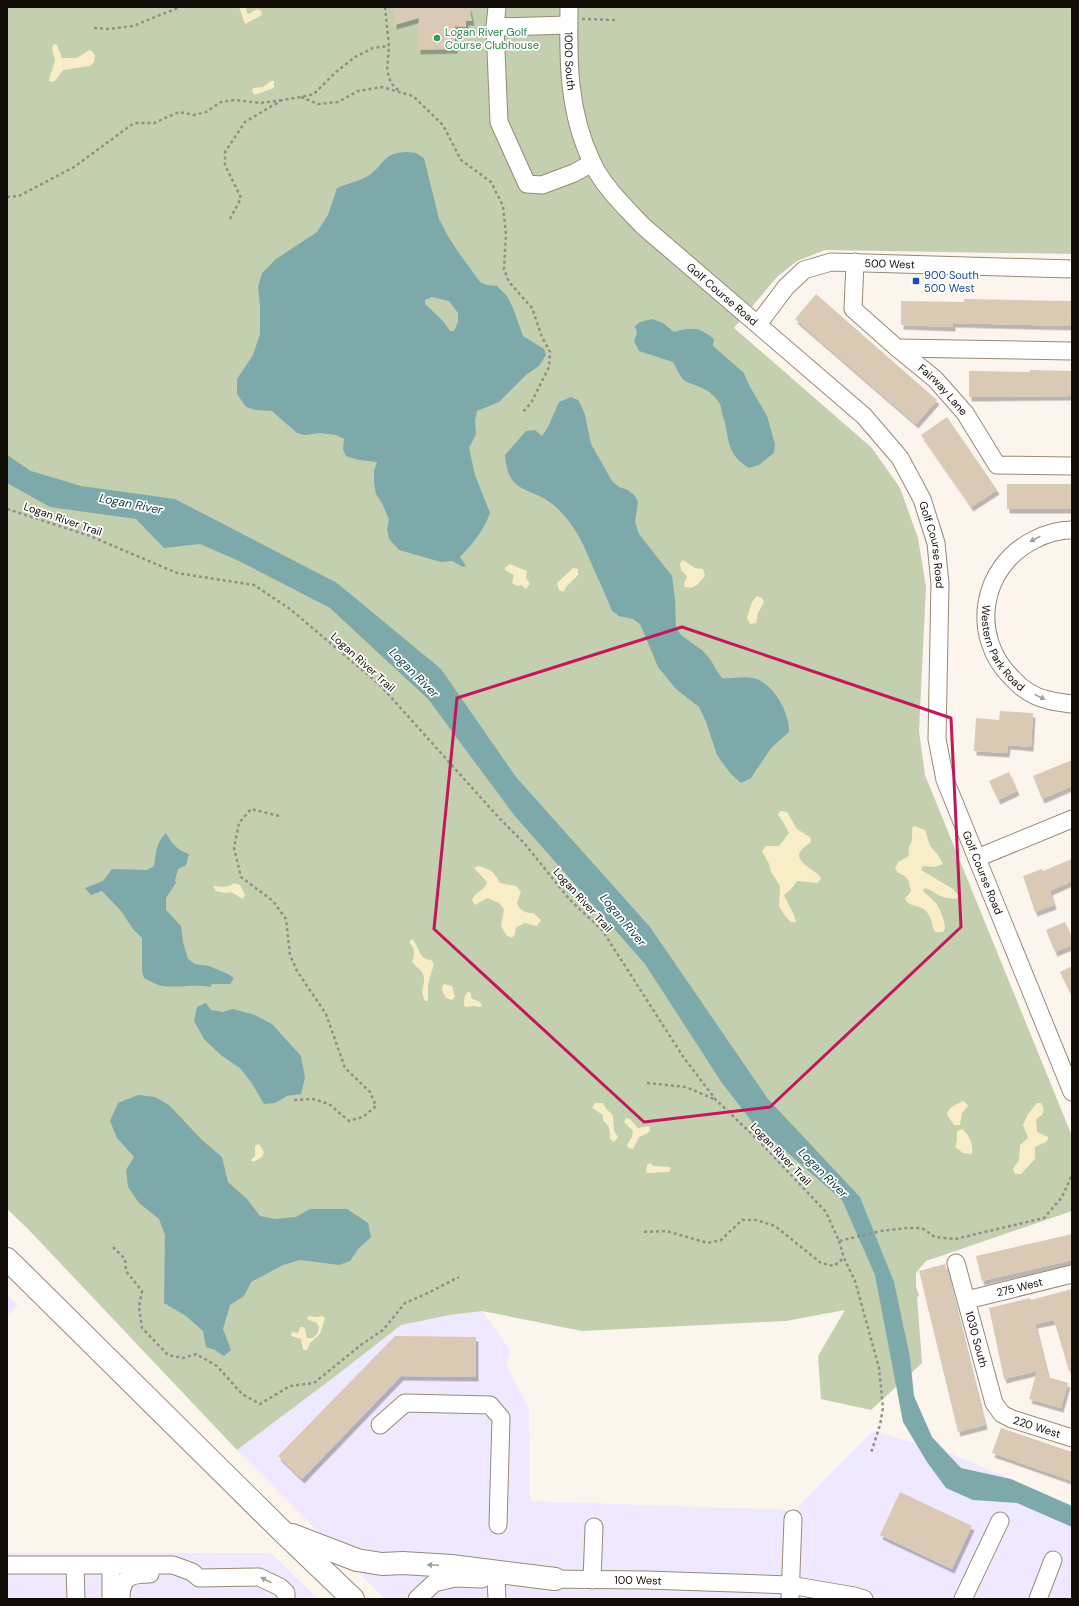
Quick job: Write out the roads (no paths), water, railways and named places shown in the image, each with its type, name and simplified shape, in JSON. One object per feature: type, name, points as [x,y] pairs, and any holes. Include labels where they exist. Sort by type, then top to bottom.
[{"type":"highway","points":[[10,1267],[353,1599]]},
{"type":"highway","points":[[282,1531],[357,1560],[382,1564],[451,1566],[555,1579]]},
{"type":"street","points":[[497,7],[495,27],[499,122],[527,184],[542,185],[574,173],[592,163]]},
{"type":"street","name":"1000 South","points":[[569,7],[570,78],[575,116]]},
{"type":"street","points":[[495,27],[569,25]]},
{"type":"street","name":"Golf Course Road","points":[[575,116],[592,163],[614,196],[643,226],[864,416],[900,458],[922,499],[936,543],[940,584],[937,739],[945,780],[1072,1092]]},
{"type":"street","name":"500 West","points":[[758,324],[786,286],[804,270],[831,262],[1072,269]]},
{"type":"street","name":"Fairway Lane","points":[[854,262],[853,309],[897,348],[935,378],[965,413],[997,465],[1072,466]]},
{"type":"street","points":[[897,348],[1072,350]]},
{"type":"street","name":"Western Park Road","points":[[1072,530],[1044,534],[1021,546],[1003,564],[990,587],[985,615],[989,643],[1001,668],[1022,688],[1047,700],[1072,704]]},
{"type":"street","points":[[977,858],[1072,819]]},
{"type":"street","name":"1030 South","points":[[956,1263],[994,1403],[1002,1414]]},
{"type":"street","name":"275 West","points":[[967,1300],[1072,1274]]},
{"type":"street","points":[[380,1425],[405,1403],[490,1405],[501,1418],[498,1524]]},
{"type":"street","name":"220 West","points":[[1002,1414],[1012,1419],[1072,1438]]},
{"type":"street","points":[[790,1592],[793,1519]]},
{"type":"street","points":[[964,1599],[1000,1521]]},
{"type":"street","points":[[592,1580],[594,1527]]},
{"type":"street","points":[[1038,1599],[1053,1560]]},
{"type":"street","points":[[7,1565],[173,1565],[192,1572],[199,1578],[259,1577],[280,1587],[286,1593],[286,1599]]},
{"type":"street","points":[[75,1566],[76,1599]]},
{"type":"street","points":[[111,1566],[111,1599]]},
{"type":"street","points":[[121,1599],[121,1590],[124,1582],[131,1575],[173,1575]]},
{"type":"street","name":"100 West","points":[[417,1599],[434,1583],[455,1578],[592,1580],[854,1596],[864,1599]]},
{"type":"street","points":[[496,1579],[497,1599]]},
{"type":"water","points":[[399,153],[416,153],[424,158],[439,219],[449,238],[480,282],[487,285],[497,286],[507,296],[523,336],[544,349],[546,355],[539,366],[526,375],[499,402],[477,411],[475,421],[476,434],[469,448],[475,475],[490,513],[478,536],[460,557],[466,566],[463,567],[452,561],[441,562],[399,550],[389,539],[387,529],[389,520],[383,505],[376,494],[374,483],[374,471],[377,462],[359,460],[346,456],[343,449],[344,439],[336,435],[320,433],[305,435],[297,433],[272,411],[256,410],[246,407],[237,394],[237,379],[253,355],[260,334],[260,305],[258,287],[262,273],[276,259],[317,232],[328,215],[337,188],[371,174],[386,158]],"holes":[[[432,297],[449,301],[458,313],[458,322],[454,331],[450,331],[443,321],[425,304],[425,300]]]},
{"type":"water","points":[[652,319],[663,323],[674,332],[686,329],[695,329],[704,332],[714,339],[713,346],[744,373],[749,385],[767,416],[775,444],[774,453],[759,465],[749,468],[741,462],[731,450],[720,405],[715,397],[704,389],[685,381],[673,362],[639,351],[634,341],[637,333],[635,326],[640,322]]},
{"type":"water","points":[[571,397],[578,400],[581,405],[585,415],[591,444],[612,481],[619,487],[628,490],[635,496],[638,502],[635,522],[639,534],[672,576],[675,599],[676,628],[681,635],[703,651],[722,678],[749,677],[767,685],[779,699],[787,716],[789,732],[771,748],[751,778],[741,783],[730,773],[717,755],[706,722],[699,707],[676,689],[658,667],[640,624],[633,619],[619,616],[612,611],[584,546],[569,521],[547,500],[516,484],[511,478],[507,468],[505,455],[526,431],[535,430],[542,436],[548,427],[559,402]]},
{"type":"water","name":"Logan River","points":[[7,455],[31,471],[81,486],[175,499],[337,583],[441,669],[516,777],[650,927],[768,1099],[860,1197],[894,1282],[910,1357],[914,1396],[932,1437],[961,1468],[1011,1479],[1072,1506],[1072,1527],[1017,1503],[973,1500],[946,1488],[927,1462],[903,1422],[875,1275],[842,1200],[753,1123],[722,1083],[645,964],[514,815],[428,699],[330,608],[239,561],[200,544],[164,548],[136,519],[50,507],[7,483]]},
{"type":"water","points":[[166,833],[175,846],[181,851],[189,854],[186,865],[178,869],[175,880],[176,883],[166,898],[166,910],[181,926],[183,942],[188,959],[195,964],[209,966],[228,974],[234,978],[230,984],[212,984],[210,987],[162,986],[144,978],[142,971],[142,938],[133,929],[121,911],[102,891],[91,895],[85,888],[103,881],[112,869],[147,870],[154,866],[158,844]]},
{"type":"water","points":[[206,1003],[211,1010],[223,1012],[233,1009],[255,1015],[272,1024],[301,1056],[305,1078],[301,1094],[287,1096],[275,1103],[264,1104],[251,1082],[240,1068],[222,1056],[204,1039],[194,1021],[197,1007]]},
{"type":"water","points":[[138,1095],[155,1097],[169,1105],[202,1140],[222,1157],[228,1182],[247,1199],[260,1216],[275,1219],[296,1217],[310,1209],[347,1209],[368,1223],[371,1237],[359,1248],[350,1261],[339,1265],[300,1260],[283,1265],[251,1282],[244,1296],[230,1305],[223,1329],[231,1350],[224,1356],[215,1350],[206,1347],[203,1331],[186,1316],[164,1303],[165,1235],[159,1219],[139,1203],[128,1187],[126,1170],[134,1157],[117,1138],[110,1121],[118,1103]]},
{"type":"place","name":"Logan River Golf Course Clubhouse","points":[[437,38]]},
{"type":"place","name":"900 South 500 West","points":[[916,281]]}]
